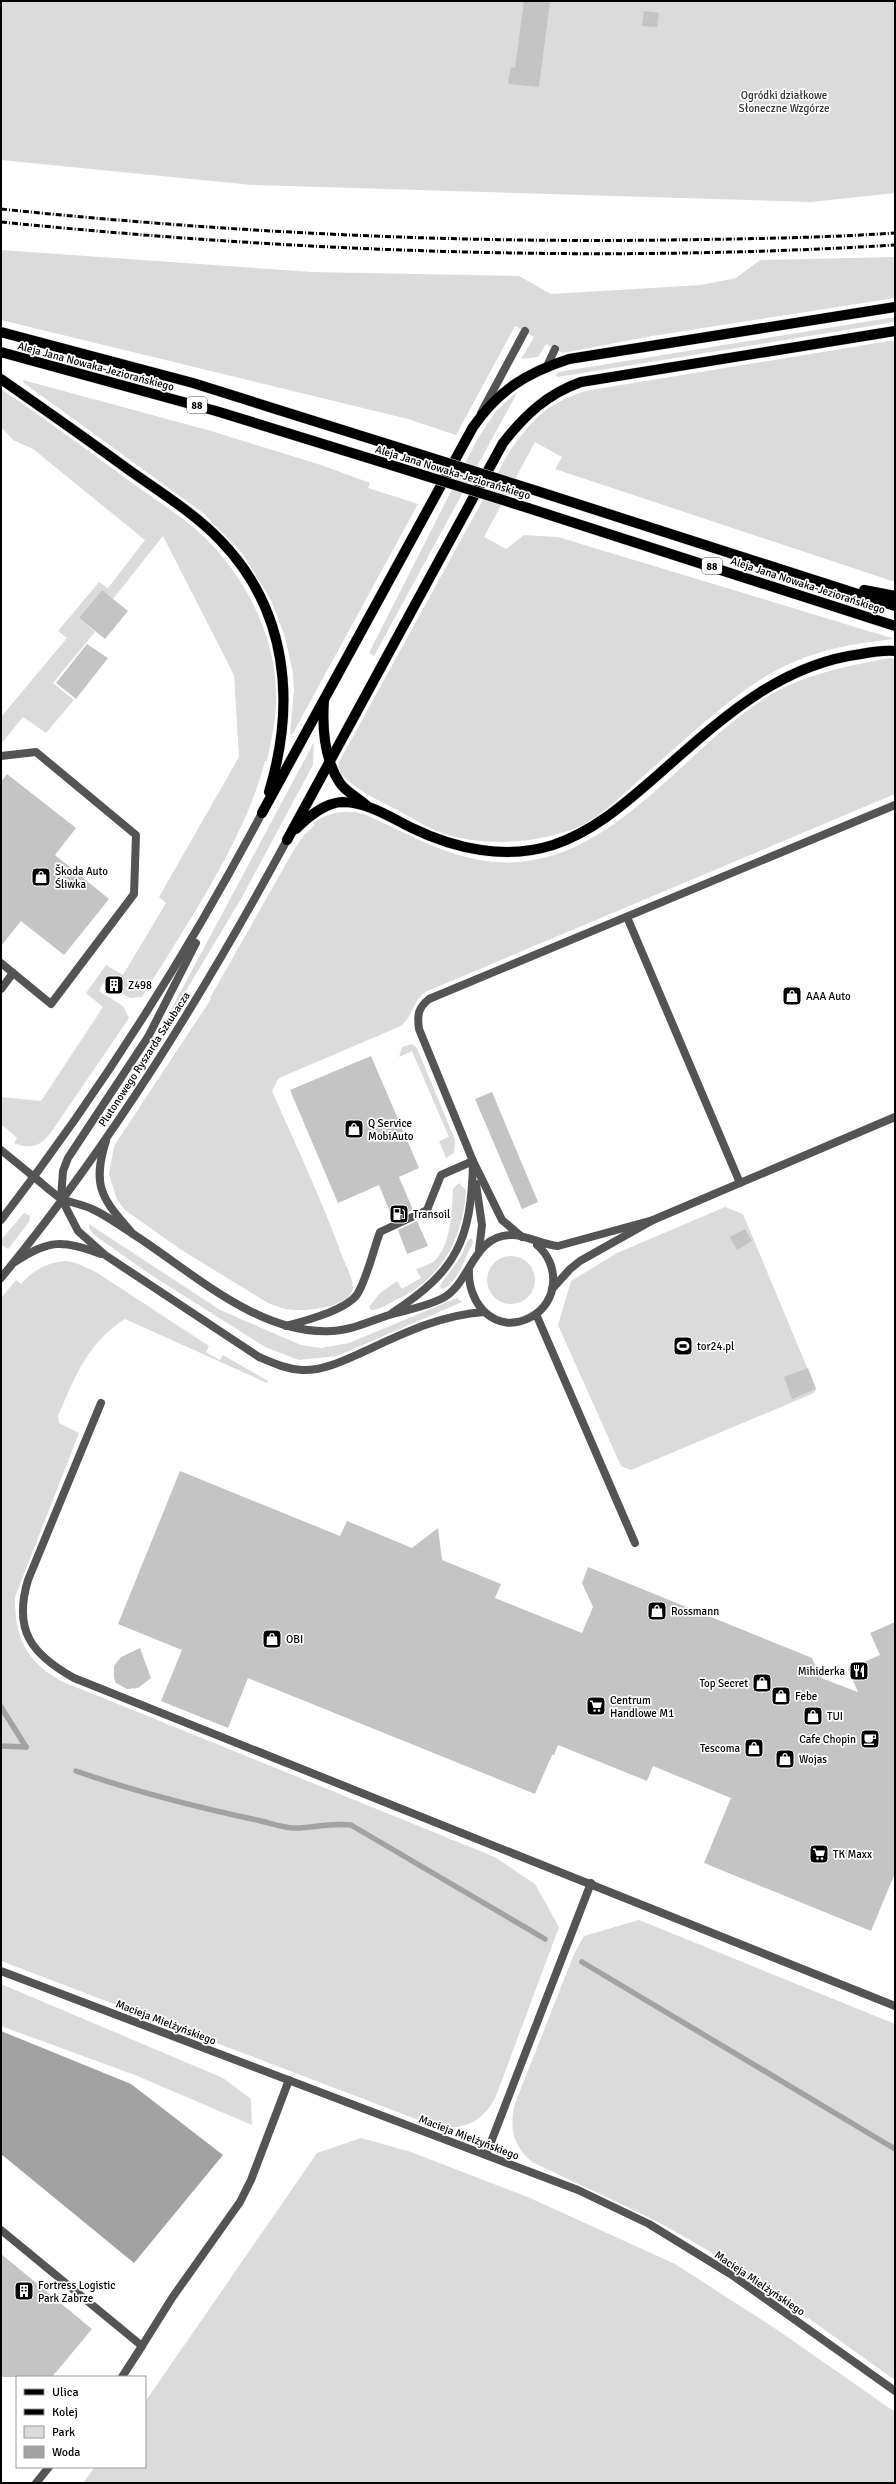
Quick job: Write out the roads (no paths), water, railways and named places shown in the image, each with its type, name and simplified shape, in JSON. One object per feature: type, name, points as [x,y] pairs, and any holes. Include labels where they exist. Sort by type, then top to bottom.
[{"type":"main road","points":[[262,813],[324,696],[473,427],[487,407],[505,391],[526,376],[547,366],[569,359],[895,307]]},
{"type":"main road","points":[[287,840],[503,443],[522,418],[541,402],[562,389],[581,382],[895,331]]},
{"type":"main road","name":"Aleja Jana Nowaka-Jeziorańskiego","points":[[1,332],[193,383],[537,491],[895,606]]},
{"type":"main road","name":"Aleja Jana Nowaka-Jeziorańskiego","points":[[1,352],[216,411],[528,508],[895,626]]},
{"type":"main road","points":[[1,379],[204,525],[237,559],[252,580],[262,600],[278,647],[284,683],[284,718],[277,764],[262,813]]},
{"type":"main road","points":[[809,578],[895,596]]},
{"type":"main road","points":[[324,696],[322,726],[329,761],[340,784],[366,805],[416,830],[477,850],[503,852],[552,845],[579,835],[616,811],[724,717],[783,677],[814,664],[842,656],[895,651]]},
{"type":"main road","points":[[287,840],[305,820],[322,808],[341,802],[366,805]]},
{"type":"street","points":[[473,427],[525,331]]},
{"type":"street","points":[[547,366],[555,349]]},
{"type":"street","points":[[1,756],[36,752],[136,835],[134,894],[51,1004],[1,963]]},
{"type":"street","points":[[522,1237],[502,1220],[473,1161],[419,1029],[418,1018],[421,1006],[429,999],[895,805]]},
{"type":"street","name":"Plutonowego Ryszarda Szkubacza","points":[[1,1220],[34,1177],[126,1046],[166,984],[223,886],[262,813]]},
{"type":"street","name":"Plutonowego Ryszarda Szkubacza","points":[[1,1278],[108,1134],[198,996],[287,840]]},
{"type":"street","points":[[223,886],[148,1037],[68,1158],[63,1171],[61,1198],[78,1231],[105,1255],[259,1356],[290,1368],[303,1370],[323,1367],[430,1322],[459,1313],[484,1312]]},
{"type":"street","points":[[627,917],[740,1183]]},
{"type":"street","points":[[1,989],[13,973]]},
{"type":"street","points":[[552,1289],[570,1269],[580,1261],[653,1220],[895,1117]]},
{"type":"street","points":[[108,1134],[99,1162],[100,1184],[110,1207],[133,1234]]},
{"type":"street","points":[[1,1150],[61,1198],[92,1209],[133,1234],[229,1299],[256,1314],[286,1326],[309,1331],[332,1332],[442,1299],[452,1292],[469,1268],[478,1250],[482,1225],[473,1161]]},
{"type":"street","points":[[286,1326],[342,1306],[357,1294],[380,1232],[427,1210],[441,1175],[473,1161]]},
{"type":"street","points":[[390,1315],[438,1278],[458,1248],[467,1228],[471,1209],[473,1161]]},
{"type":"street","points":[[478,1250],[489,1241],[500,1237],[522,1237],[533,1241],[558,1246],[653,1220]]},
{"type":"street","points":[[469,1268],[468,1282],[470,1292],[474,1301],[484,1312],[494,1318],[510,1321],[530,1318],[547,1303],[552,1289],[554,1272],[551,1261],[544,1250],[533,1241]]},
{"type":"street","points":[[14,1262],[36,1248],[55,1244],[72,1244],[105,1255]]},
{"type":"street","points":[[536,1314],[634,1543]]},
{"type":"street","points":[[101,1403],[28,1580],[21,1602],[23,1624],[35,1649],[50,1665],[74,1678],[895,2006]]},
{"type":"street","points":[[486,2155],[591,1884]]},
{"type":"street","name":"Macieja Mielżyńskiego","points":[[1,1971],[578,2190],[649,2224],[732,2275],[895,2391]]},
{"type":"street","points":[[123,2376],[172,2298],[240,2202],[251,2180],[289,2080]]},
{"type":"street","points":[[1,2230],[142,2346]]},
{"type":"street","points":[[36,2483],[48,2468]]},
{"type":"water","points":[[1,2031],[131,2084],[223,2155],[134,2263],[1,2154]]},
{"type":"waterway","points":[[1,1707],[26,1747]]},
{"type":"waterway","points":[[1,1746],[26,1747]]},
{"type":"waterway","points":[[76,1771],[163,1798],[293,1828],[335,1824],[351,1825],[545,1939]]},
{"type":"waterway","points":[[582,1962],[895,2149]]},
{"type":"railway","points":[[1,209],[250,230],[416,238],[500,240],[666,240],[752,239],[895,233]]},
{"type":"railway","points":[[1,222],[224,241],[447,252],[559,254],[671,253],[895,245]]},
{"type":"place","name":"Škoda Auto Śliwka","points":[[41,877]]},
{"type":"place","name":"Z498","points":[[114,985]]},
{"type":"place","name":"AAA Auto","points":[[792,996]]},
{"type":"place","name":"Q Service MobiAuto","points":[[354,1129]]},
{"type":"place","name":"Transoil","points":[[399,1214]]},
{"type":"place","name":"tor24.pl","points":[[683,1346]]},
{"type":"place","name":"Rossmann","points":[[657,1611]]},
{"type":"place","name":"OBI","points":[[272,1639]]},
{"type":"place","name":"Mihiderka","points":[[859,1671]]},
{"type":"place","name":"Top Secret","points":[[762,1683]]},
{"type":"place","name":"Febe","points":[[781,1696]]},
{"type":"place","name":"Centrum Handlowe M1","points":[[596,1706]]},
{"type":"place","name":"TUI","points":[[813,1716]]},
{"type":"place","name":"Cafe Chopin","points":[[870,1739]]},
{"type":"place","name":"Tescoma","points":[[754,1748]]},
{"type":"place","name":"Wojas","points":[[785,1759]]},
{"type":"place","name":"TK Maxx","points":[[819,1854]]},
{"type":"place","name":"Fortress Logistic Park Zabrze","points":[[24,2291]]},
{"type":"park label","name":"Ogródki działkowe Słoneczne Wzgórze","points":[[784,101]]}]
